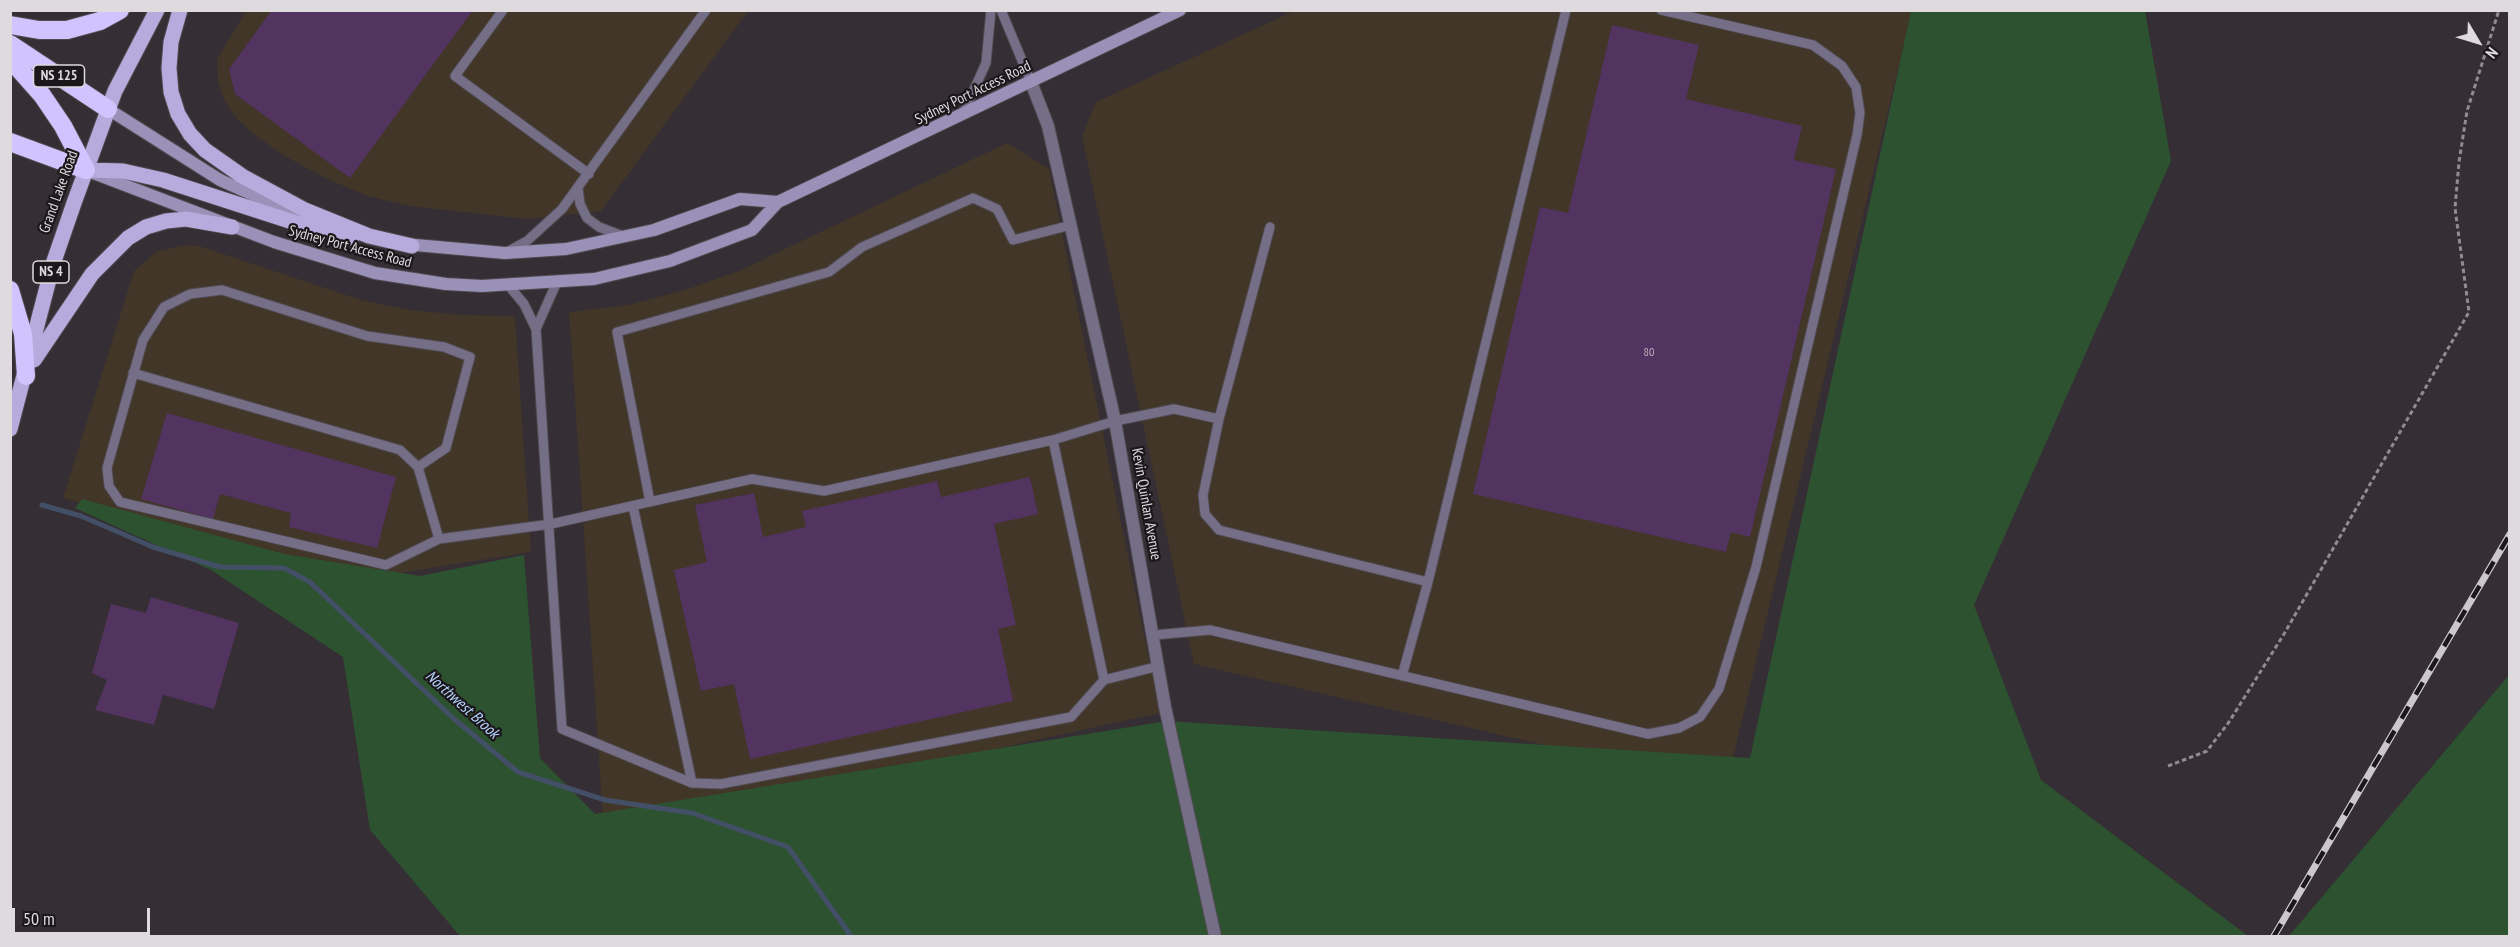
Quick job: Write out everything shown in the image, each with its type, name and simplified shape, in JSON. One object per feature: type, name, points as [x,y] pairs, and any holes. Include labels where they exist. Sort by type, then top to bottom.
[{"type":"highway","points":[[10,25],[39,30],[67,30],[100,21],[120,10]]},
{"type":"highway","name":"NS 125","points":[[10,44],[108,109]]},
{"type":"highway","points":[[10,59],[58,118],[82,158],[86,170]]},
{"type":"highway","points":[[10,142],[86,170]]},
{"type":"highway","points":[[10,290],[23,334],[26,376]]},
{"type":"main road","name":"Grand Lake Road","points":[[10,429],[26,376],[53,264],[108,109],[157,10]]},
{"type":"main road","points":[[180,10],[171,42],[169,68],[171,92],[178,114],[190,134],[205,150],[242,176],[306,210],[369,236],[412,246]]},
{"type":"main road","name":"Sydney Port Access Road","points":[[86,170],[232,227],[375,273],[446,284],[509,286],[556,284],[632,272],[707,248],[752,230],[778,202],[1180,10]]},
{"type":"main road","name":"Sydney Port Access Road","points":[[108,109],[209,173],[268,203],[336,231],[412,246],[505,253],[567,249],[627,238],[740,199],[778,202]]},
{"type":"main road","points":[[86,170],[123,171],[153,178],[323,231],[375,242],[412,246]]},
{"type":"main road","points":[[26,376],[76,295],[92,274],[128,238],[146,227],[166,220],[186,219],[232,227]]},
{"type":"street","name":"Kevin Quinlan Avenue","points":[[1031,82],[1048,126],[1115,422],[1159,666],[1215,936]]},
{"type":"lane","points":[[503,10],[455,76],[589,174]]},
{"type":"lane","points":[[505,253],[544,227],[578,188],[706,10]]},
{"type":"lane","points":[[963,114],[986,63],[991,10]]},
{"type":"lane","points":[[1001,10],[1031,82]]},
{"type":"lane","points":[[1402,676],[1428,582],[1566,10]]},
{"type":"lane","points":[[1154,635],[1210,630],[1648,734],[1679,728],[1700,717],[1719,689],[1755,567],[1857,135],[1860,113],[1856,87],[1842,66],[1813,45],[1661,10]]},
{"type":"lane","points":[[578,188],[580,204],[587,218],[599,227],[627,238]]},
{"type":"lane","points":[[650,502],[617,332],[829,272],[862,247],[973,198],[997,209],[1013,240],[1071,225]]},
{"type":"lane","points":[[1270,227],[1219,419],[1203,495],[1205,514],[1219,530],[1428,582]]},
{"type":"lane","points":[[536,329],[556,284]]},
{"type":"lane","points":[[509,286],[524,304],[536,329],[562,729],[692,783],[722,784],[1071,717],[1104,680],[1159,666]]},
{"type":"lane","points":[[418,467],[447,448],[470,357],[444,347],[367,336],[222,290],[190,294],[164,307],[143,339],[107,468],[109,486],[120,502],[386,565],[439,539],[550,524],[752,479],[824,491],[1053,441],[1115,422],[1174,409],[1219,419]]},
{"type":"lane","points":[[134,373],[400,450],[418,467],[439,539]]},
{"type":"lane","points":[[1053,441],[1104,680]]},
{"type":"lane","points":[[633,506],[692,783]]},
{"type":"path","points":[[2168,766],[2207,751],[2229,723],[2284,634],[2469,312],[2455,208],[2459,162],[2467,111],[2499,10]]},
{"type":"shaded area","points":[[246,11],[748,11],[601,211],[528,219],[409,206],[368,196],[325,178],[285,156],[252,133],[235,117],[224,100],[218,81],[217,59]]},
{"type":"shaded area","points":[[1294,11],[1912,11],[1726,787],[1194,664],[1082,137],[1096,102]]},
{"type":"shaded area","points":[[1007,143],[1049,169],[1160,713],[604,834],[569,312],[628,305],[685,290],[739,271]]},
{"type":"shaded area","points":[[184,245],[199,246],[361,300],[410,310],[462,315],[515,316],[531,552],[387,575],[286,559],[63,498],[134,271],[156,252]]},
{"type":"green space","points":[[1911,11],[2145,11],[2171,161],[1974,605],[2041,780],[2248,936],[460,936],[370,830],[343,657],[211,570],[75,508],[82,499],[284,554],[420,576],[524,555],[540,758],[595,814],[1167,721],[1750,758]]},
{"type":"green space","points":[[2509,675],[2509,936],[2289,936]]},
{"type":"building","points":[[272,10],[473,10],[350,178],[235,94],[229,69]]},
{"type":"building","points":[[1612,25],[1699,45],[1686,99],[1802,126],[1794,160],[1836,169],[1750,537],[1731,532],[1726,552],[1473,494],[1540,207],[1568,213]]},
{"type":"building","points":[[167,413],[396,477],[377,548],[289,527],[291,513],[220,494],[213,519],[141,499]]},
{"type":"building","points":[[1030,477],[1038,514],[994,524],[1016,625],[998,629],[1013,701],[750,759],[734,684],[701,691],[674,570],[707,562],[695,505],[754,493],[763,537],[806,527],[802,511],[937,481],[941,497]]},
{"type":"building","points":[[151,597],[239,623],[214,709],[163,695],[154,725],[95,710],[107,680],[92,673],[111,604],[146,613]]},
{"type":"waterway","name":"Northwest Brook","points":[[42,505],[81,516],[153,547],[220,567],[284,568],[310,582],[453,718],[518,772],[605,800],[692,813],[788,847],[851,936]]},
{"type":"railway","points":[[2274,936],[2510,534]]}]
